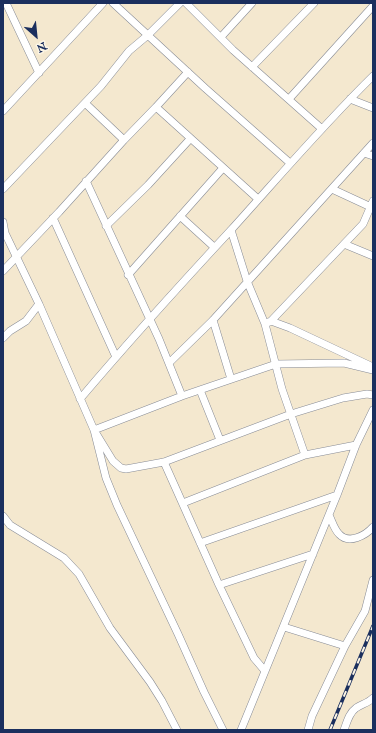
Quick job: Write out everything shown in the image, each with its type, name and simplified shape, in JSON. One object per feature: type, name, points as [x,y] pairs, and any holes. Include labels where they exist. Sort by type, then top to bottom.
[{"type":"street","points":[[6,3],[39,73]]},
{"type":"street","points":[[3,111],[103,3]]},
{"type":"street","points":[[114,3],[188,72],[290,163]]},
{"type":"street","points":[[3,189],[85,103],[129,51],[148,35],[180,3]]},
{"type":"street","points":[[186,3],[252,67],[322,128]]},
{"type":"street","points":[[221,37],[252,3]]},
{"type":"street","points":[[252,67],[314,3]]},
{"type":"street","points":[[289,99],[373,6]]},
{"type":"street","points":[[3,271],[54,218],[86,181],[188,72]]},
{"type":"street","points":[[80,399],[290,163],[373,76]]},
{"type":"street","points":[[350,99],[373,108]]},
{"type":"street","points":[[85,103],[124,140]]},
{"type":"street","points":[[156,107],[258,200]]},
{"type":"street","points":[[106,226],[148,185],[190,139]]},
{"type":"street","points":[[169,363],[213,320],[373,143]]},
{"type":"street","points":[[364,153],[373,156]]},
{"type":"street","points":[[128,275],[223,168]]},
{"type":"street","points":[[86,181],[128,275],[150,319],[182,396]]},
{"type":"street","points":[[268,323],[363,224],[372,205],[332,189]]},
{"type":"street","points":[[180,216],[214,247]]},
{"type":"street","points":[[54,218],[116,357]]},
{"type":"street","points":[[3,222],[5,233],[39,304],[94,430],[113,461],[121,468],[126,469],[164,462],[291,414],[343,398],[367,394],[373,395]]},
{"type":"street","points":[[231,230],[247,281],[268,323],[282,389],[305,455]]},
{"type":"street","points":[[344,244],[373,256]]},
{"type":"street","points":[[3,338],[10,331],[26,321],[39,304]]},
{"type":"street","points":[[213,320],[231,379]]},
{"type":"street","points":[[268,323],[290,328],[373,367]]},
{"type":"street","points":[[94,430],[182,396],[276,364],[344,363],[373,370]]},
{"type":"street","points":[[200,390],[220,440]]},
{"type":"street","points":[[241,730],[284,627],[356,445],[373,410]]},
{"type":"street","points":[[94,430],[106,478],[117,505],[223,730]]},
{"type":"street","points":[[183,502],[305,455],[356,445]]},
{"type":"street","points":[[164,462],[219,586],[254,658],[265,671]]},
{"type":"street","points":[[200,543],[337,495]]},
{"type":"street","points":[[329,514],[340,535],[345,538],[358,538],[373,527]]},
{"type":"street","points":[[3,516],[10,525],[64,558],[79,574],[110,628],[154,688],[177,730]]},
{"type":"street","points":[[219,586],[313,554]]},
{"type":"street","points":[[308,730],[312,716],[345,646],[365,611],[373,580]]},
{"type":"street","points":[[284,627],[345,646]]},
{"type":"street","points":[[344,730],[349,715],[356,708],[367,703],[373,698]]},
{"type":"railway","points":[[330,730],[373,626]]}]
